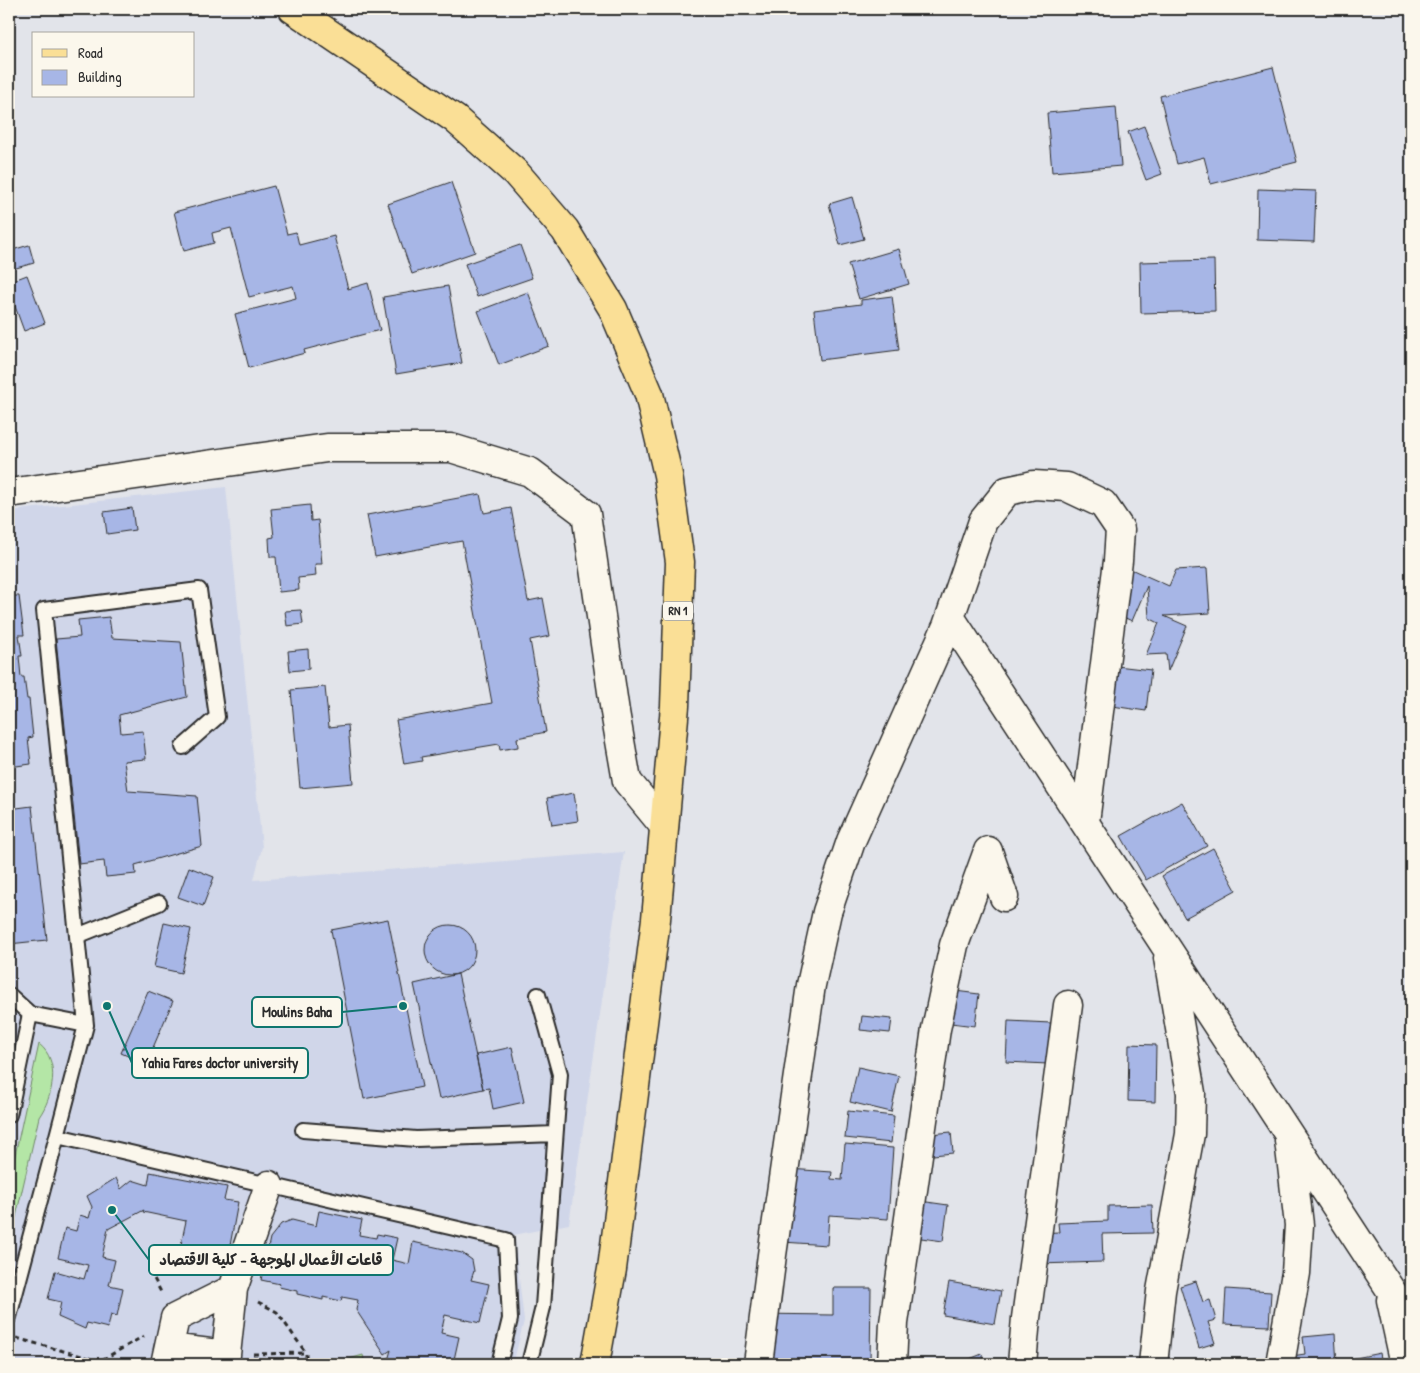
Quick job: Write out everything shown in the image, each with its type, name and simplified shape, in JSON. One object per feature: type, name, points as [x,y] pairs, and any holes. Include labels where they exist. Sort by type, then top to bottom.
[{"type":"main road","name":"RN 1","points":[[293,9],[455,119],[516,173],[565,230],[613,310],[649,394],[668,475],[680,562],[675,706],[656,918],[612,1269],[595,1364]]},
{"type":"street","points":[[9,493],[326,448],[451,448],[530,472],[586,514],[615,712],[627,780],[664,826]]},
{"type":"street","points":[[758,1364],[810,995],[827,912],[851,841],[950,616],[983,521],[1008,491],[1034,485],[1067,487],[1103,504],[1120,529],[1118,561],[1085,822]]},
{"type":"street","points":[[950,616],[1411,1321]]},
{"type":"street","points":[[892,1364],[894,1323],[936,1029],[954,945],[988,851],[1004,897]]},
{"type":"street","points":[[1153,1364],[1160,1291],[1190,1134],[1191,1093],[1166,947]]},
{"type":"street","points":[[1022,1364],[1027,1308],[1068,1005]]},
{"type":"street","points":[[1280,1364],[1296,1273],[1299,1225],[1288,1135]]},
{"type":"street","points":[[233,1289],[175,1318],[167,1356],[225,1360],[233,1289],[269,1185]]},
{"type":"street","points":[[1389,1289],[1405,1364]]},
{"type":"lane","points":[[9,1317],[86,1025],[44,610],[199,590],[217,717],[183,747]]},
{"type":"lane","points":[[77,936],[159,903]]},
{"type":"lane","points":[[9,995],[30,1014],[86,1025]]},
{"type":"lane","points":[[529,1364],[543,1307],[560,1074],[538,995]]},
{"type":"lane","points":[[9,1115],[30,1014]]},
{"type":"lane","points":[[303,1130],[416,1139],[555,1134]]},
{"type":"lane","points":[[57,1136],[506,1240],[510,1319],[499,1364]]},
{"type":"path","points":[[16,1338],[100,1361],[175,1318],[150,1271]]},
{"type":"path","points":[[233,1289],[276,1312],[306,1353],[306,1364]]},
{"type":"path","points":[[255,1354],[306,1353]]},
{"type":"shaded area","points":[[226,487],[262,847],[254,880],[624,852],[569,1224],[514,1235],[524,1321],[513,1364],[9,1364],[9,511]]},
{"type":"green space","points":[[39,1044],[46,1051],[50,1060],[52,1069],[51,1090],[39,1117],[9,1247],[9,1183]]},
{"type":"green space","points":[[363,1355],[365,1364],[329,1364],[329,1358],[342,1361]]},
{"type":"building","points":[[1273,67],[1297,162],[1211,184],[1204,157],[1177,164],[1160,96]]},
{"type":"building","points":[[1116,107],[1121,166],[1052,172],[1047,113]]},
{"type":"building","points":[[1144,126],[1162,174],[1146,180],[1128,132]]},
{"type":"building","points":[[451,182],[475,252],[412,274],[388,204]]},
{"type":"building","points":[[274,186],[287,234],[296,232],[299,245],[334,236],[348,289],[368,283],[380,330],[304,350],[305,353],[249,368],[235,314],[296,298],[293,286],[249,297],[231,228],[212,233],[214,243],[184,251],[174,212]]},
{"type":"building","points":[[1258,189],[1316,191],[1314,242],[1257,240]]},
{"type":"building","points":[[852,197],[864,239],[840,245],[829,204]]},
{"type":"building","points":[[29,245],[34,263],[9,270],[9,251]]},
{"type":"building","points":[[520,245],[532,278],[477,297],[465,264]]},
{"type":"building","points":[[899,249],[909,284],[859,299],[848,264]]},
{"type":"building","points":[[1214,260],[1215,311],[1141,313],[1140,262]]},
{"type":"building","points":[[27,275],[45,323],[24,331],[9,290],[9,282]]},
{"type":"building","points":[[448,286],[462,363],[396,374],[383,297]]},
{"type":"building","points":[[528,292],[549,346],[499,365],[478,311]]},
{"type":"building","points":[[892,296],[899,350],[820,360],[814,310],[861,304],[861,300]]},
{"type":"building","points":[[480,494],[484,513],[511,508],[528,601],[543,598],[550,636],[530,640],[546,732],[517,738],[518,747],[500,750],[499,744],[421,757],[422,761],[404,764],[396,720],[492,703],[462,541],[375,557],[367,515]]},
{"type":"building","points":[[310,505],[311,521],[318,520],[322,564],[315,564],[316,576],[298,578],[299,590],[279,592],[276,557],[270,557],[269,538],[274,537],[271,509]]},
{"type":"building","points":[[132,508],[135,530],[107,534],[104,512]]},
{"type":"building","points":[[1207,568],[1210,613],[1164,616],[1187,626],[1168,671],[1166,654],[1146,655],[1159,623],[1149,618],[1147,586],[1132,621],[1112,612],[1119,571],[1133,570],[1169,586],[1176,570]]},
{"type":"building","points":[[9,572],[11,572],[13,596],[19,596],[24,635],[19,635],[22,656],[19,656],[21,677],[24,677],[27,699],[29,699],[33,737],[28,738],[31,764],[9,767]]},
{"type":"building","points":[[301,610],[303,624],[287,626],[285,611]]},
{"type":"building","points":[[109,617],[112,638],[181,642],[187,697],[119,715],[121,733],[143,731],[146,759],[124,761],[128,791],[197,796],[202,846],[135,865],[136,874],[106,877],[104,861],[79,864],[56,639],[80,637],[78,620]]},
{"type":"building","points":[[308,649],[309,669],[290,671],[288,651]]},
{"type":"building","points":[[1117,666],[1151,670],[1146,711],[1112,706]]},
{"type":"building","points":[[325,687],[329,727],[348,725],[353,783],[300,788],[291,690]]},
{"type":"building","points":[[574,793],[578,821],[552,825],[547,798]]},
{"type":"building","points":[[1182,802],[1207,846],[1146,880],[1121,836]]},
{"type":"building","points":[[32,806],[47,940],[9,944],[9,809]]},
{"type":"building","points":[[1213,848],[1236,890],[1185,918],[1162,876]]},
{"type":"building","points":[[189,867],[214,877],[203,906],[178,897]]},
{"type":"building","points":[[388,919],[422,1087],[364,1099],[331,930]]},
{"type":"building","points":[[164,923],[191,929],[181,973],[154,967]]},
{"type":"building","points":[[450,925],[459,927],[470,936],[475,950],[473,959],[464,970],[450,975],[441,973],[430,964],[425,950],[427,941],[436,930]]},
{"type":"building","points":[[458,974],[483,1089],[439,1099],[414,984]]},
{"type":"building","points":[[939,989],[979,994],[975,1026],[935,1021]]},
{"type":"building","points":[[148,991],[173,1001],[146,1064],[121,1053]]},
{"type":"building","points":[[862,1016],[892,1019],[890,1033],[860,1030]]},
{"type":"building","points":[[1008,1021],[1051,1023],[1048,1064],[1006,1062]]},
{"type":"building","points":[[1129,1044],[1156,1045],[1155,1102],[1128,1101]]},
{"type":"building","points":[[512,1047],[524,1102],[493,1109],[489,1088],[483,1089],[476,1055]]},
{"type":"building","points":[[858,1067],[899,1076],[891,1112],[850,1102]]},
{"type":"building","points":[[848,1111],[894,1116],[891,1143],[845,1138]]},
{"type":"building","points":[[951,1132],[953,1153],[933,1155],[931,1134]]},
{"type":"building","points":[[845,1144],[893,1148],[888,1219],[829,1215],[827,1245],[783,1242],[789,1169],[832,1172],[831,1179],[842,1180]]},
{"type":"building","points":[[150,1172],[227,1187],[224,1200],[238,1202],[229,1251],[213,1247],[211,1256],[180,1249],[186,1221],[143,1212],[144,1210],[108,1229],[102,1257],[115,1260],[109,1285],[123,1288],[117,1316],[111,1314],[108,1328],[87,1323],[85,1329],[58,1317],[61,1302],[48,1299],[55,1271],[84,1279],[88,1265],[58,1258],[65,1228],[76,1231],[80,1215],[89,1218],[92,1207],[87,1196],[116,1178],[121,1189],[132,1180],[148,1185]]},
{"type":"building","points":[[920,1201],[948,1205],[943,1241],[914,1237]]},
{"type":"building","points":[[1152,1205],[1153,1233],[1102,1234],[1103,1262],[1039,1264],[1038,1233],[1059,1232],[1058,1223],[1108,1221],[1108,1206]]},
{"type":"building","points":[[319,1211],[362,1220],[359,1235],[376,1238],[377,1234],[397,1238],[392,1260],[409,1264],[413,1242],[462,1253],[472,1260],[474,1271],[471,1280],[489,1284],[480,1323],[445,1315],[441,1333],[459,1337],[453,1364],[387,1364],[391,1350],[385,1354],[356,1310],[358,1300],[342,1297],[341,1301],[323,1297],[323,1300],[297,1294],[297,1291],[279,1287],[280,1284],[261,1280],[270,1238],[281,1224],[292,1220],[316,1226]]},
{"type":"building","points":[[1196,1281],[1203,1302],[1210,1300],[1216,1320],[1208,1322],[1215,1343],[1199,1348],[1180,1286]]},
{"type":"building","points":[[949,1282],[1001,1291],[995,1324],[943,1315]]},
{"type":"building","points":[[833,1288],[871,1288],[870,1364],[756,1363],[757,1314],[833,1315]]},
{"type":"building","points":[[1226,1289],[1271,1292],[1269,1326],[1224,1324]]},
{"type":"building","points":[[1335,1334],[1337,1364],[1293,1364],[1292,1356],[1305,1354],[1303,1337]]},
{"type":"building","points":[[1380,1353],[1382,1364],[1347,1364],[1346,1360]]},
{"type":"building","points":[[982,1354],[986,1364],[957,1364]]},
{"type":"place","name":"Yahia Fares doctor university","points":[[107,1006]]},
{"type":"place","name":"Moulins Baha","points":[[403,1006]]},
{"type":"place","name":"قاعات الأعمال الموجهة - كلية الاقتصاد","points":[[112,1210]]}]
